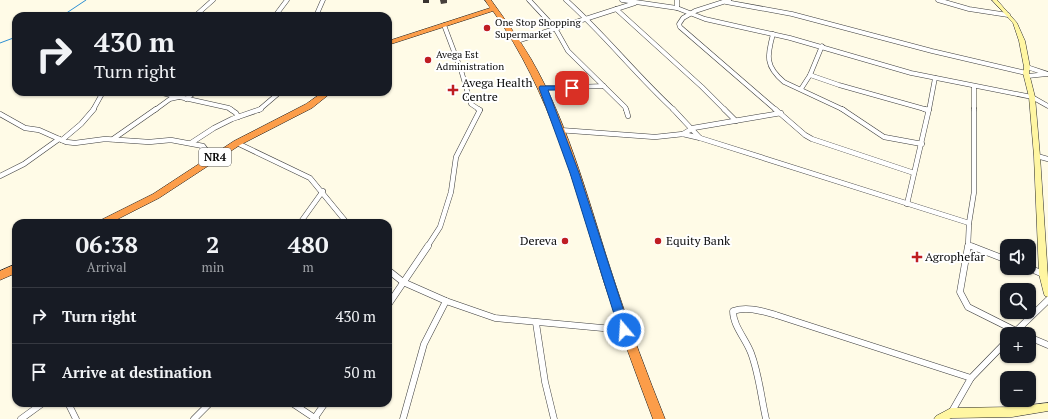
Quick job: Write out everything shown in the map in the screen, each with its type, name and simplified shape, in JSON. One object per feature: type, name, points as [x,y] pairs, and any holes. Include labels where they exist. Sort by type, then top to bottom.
[{"type":"highway","points":[[488,0],[518,41],[543,88],[559,130],[624,330],[659,419]]},
{"type":"highway","points":[[392,42],[495,8]]},
{"type":"highway","name":"NR4","points":[[110,219],[156,196],[212,158],[237,143],[309,106],[323,96]]},
{"type":"highway","points":[[0,276],[12,270]]},
{"type":"street","points":[[199,12],[212,0]]},
{"type":"street","points":[[278,12],[287,0]]},
{"type":"street","points":[[318,12],[323,0]]},
{"type":"street","points":[[529,0],[554,28],[568,52],[625,107],[628,116]]},
{"type":"street","points":[[566,0],[693,128],[700,138]]},
{"type":"street","points":[[622,0],[677,8],[704,19],[822,46],[876,64],[935,78],[1032,97],[1048,106]]},
{"type":"street","points":[[677,0],[677,8]]},
{"type":"street","points":[[938,0],[970,10],[1008,15]]},
{"type":"street","points":[[994,0],[1015,23],[1022,41],[1032,97],[1037,156],[1043,274],[1048,294]]},
{"type":"street","points":[[914,173],[812,139],[805,135],[680,27],[680,21],[689,13],[727,1],[792,14],[932,51],[1027,72],[1048,73]]},
{"type":"street","points":[[518,41],[636,2]]},
{"type":"street","points":[[616,9],[702,87],[736,121]]},
{"type":"street","points":[[392,299],[440,227],[451,192],[456,157],[480,110],[470,104],[461,70],[444,25]]},
{"type":"street","points":[[773,34],[767,58],[769,67],[775,75],[784,82],[844,110],[880,135],[922,144]]},
{"type":"street","points":[[801,89],[810,75],[822,46]]},
{"type":"street","points":[[1027,72],[1048,73]]},
{"type":"street","points":[[810,75],[839,85],[928,110]]},
{"type":"street","points":[[907,204],[922,144],[935,78]]},
{"type":"street","points":[[543,88],[604,86]]},
{"type":"street","points":[[974,86],[974,192],[968,245],[960,292],[968,307],[1006,327]]},
{"type":"street","points":[[0,176],[24,164],[90,116],[96,108],[101,96]]},
{"type":"street","points":[[175,96],[229,108],[236,113],[238,117]]},
{"type":"street","points":[[186,99],[190,96]]},
{"type":"street","points":[[191,143],[214,128],[238,117],[261,109],[276,96]]},
{"type":"street","points":[[113,139],[170,99],[179,97]]},
{"type":"street","points":[[683,134],[693,128],[781,113]]},
{"type":"street","points":[[0,114],[25,128],[39,130],[60,139],[75,143],[105,139],[148,142],[171,140],[203,146],[212,158]]},
{"type":"street","points":[[559,130],[655,137],[683,134],[700,138],[970,223]]},
{"type":"street","points":[[237,143],[310,178],[323,191],[344,219]]},
{"type":"street","points":[[1037,156],[1048,159]]},
{"type":"street","points":[[303,219],[323,191]]},
{"type":"street","points":[[968,245],[1000,257]]},
{"type":"street","points":[[1036,271],[1043,274]]},
{"type":"street","points":[[392,273],[403,282],[446,301],[495,318],[624,330]]},
{"type":"street","points":[[1023,327],[1048,300]]},
{"type":"street","points":[[403,419],[424,344],[446,301]]},
{"type":"street","points":[[766,419],[758,374],[747,342],[733,317],[733,311],[737,309],[748,309],[770,313],[801,324],[930,363],[971,378]]},
{"type":"street","points":[[536,323],[554,419]]},
{"type":"street","points":[[1036,340],[1048,345]]},
{"type":"street","points":[[951,413],[971,378],[1000,348]]},
{"type":"street","points":[[21,419],[38,407]]},
{"type":"street","points":[[70,407],[76,419]]},
{"type":"street","points":[[194,419],[206,407]]},
{"type":"street","points":[[298,407],[315,419],[322,407]]},
{"type":"street","points":[[939,419],[951,413],[1013,415],[1048,408]]},
{"type":"waterway","points":[[68,12],[86,0]]},
{"type":"waterway","points":[[0,43],[12,38]]},
{"type":"place","name":"One Stop Shopping Supermarket","points":[[487,28]]},
{"type":"place","name":"Avega Est Administration","points":[[428,60]]},
{"type":"place","name":"Avega Health Centre","points":[[453,90]]},
{"type":"place","name":"Dereva","points":[[565,241]]},
{"type":"place","name":"Equity Bank","points":[[658,241]]},
{"type":"place","name":"Agrophefar","points":[[917,257]]},
{"type":"route","points":[[572,88],[543,88],[574,173],[624,330]]}]
